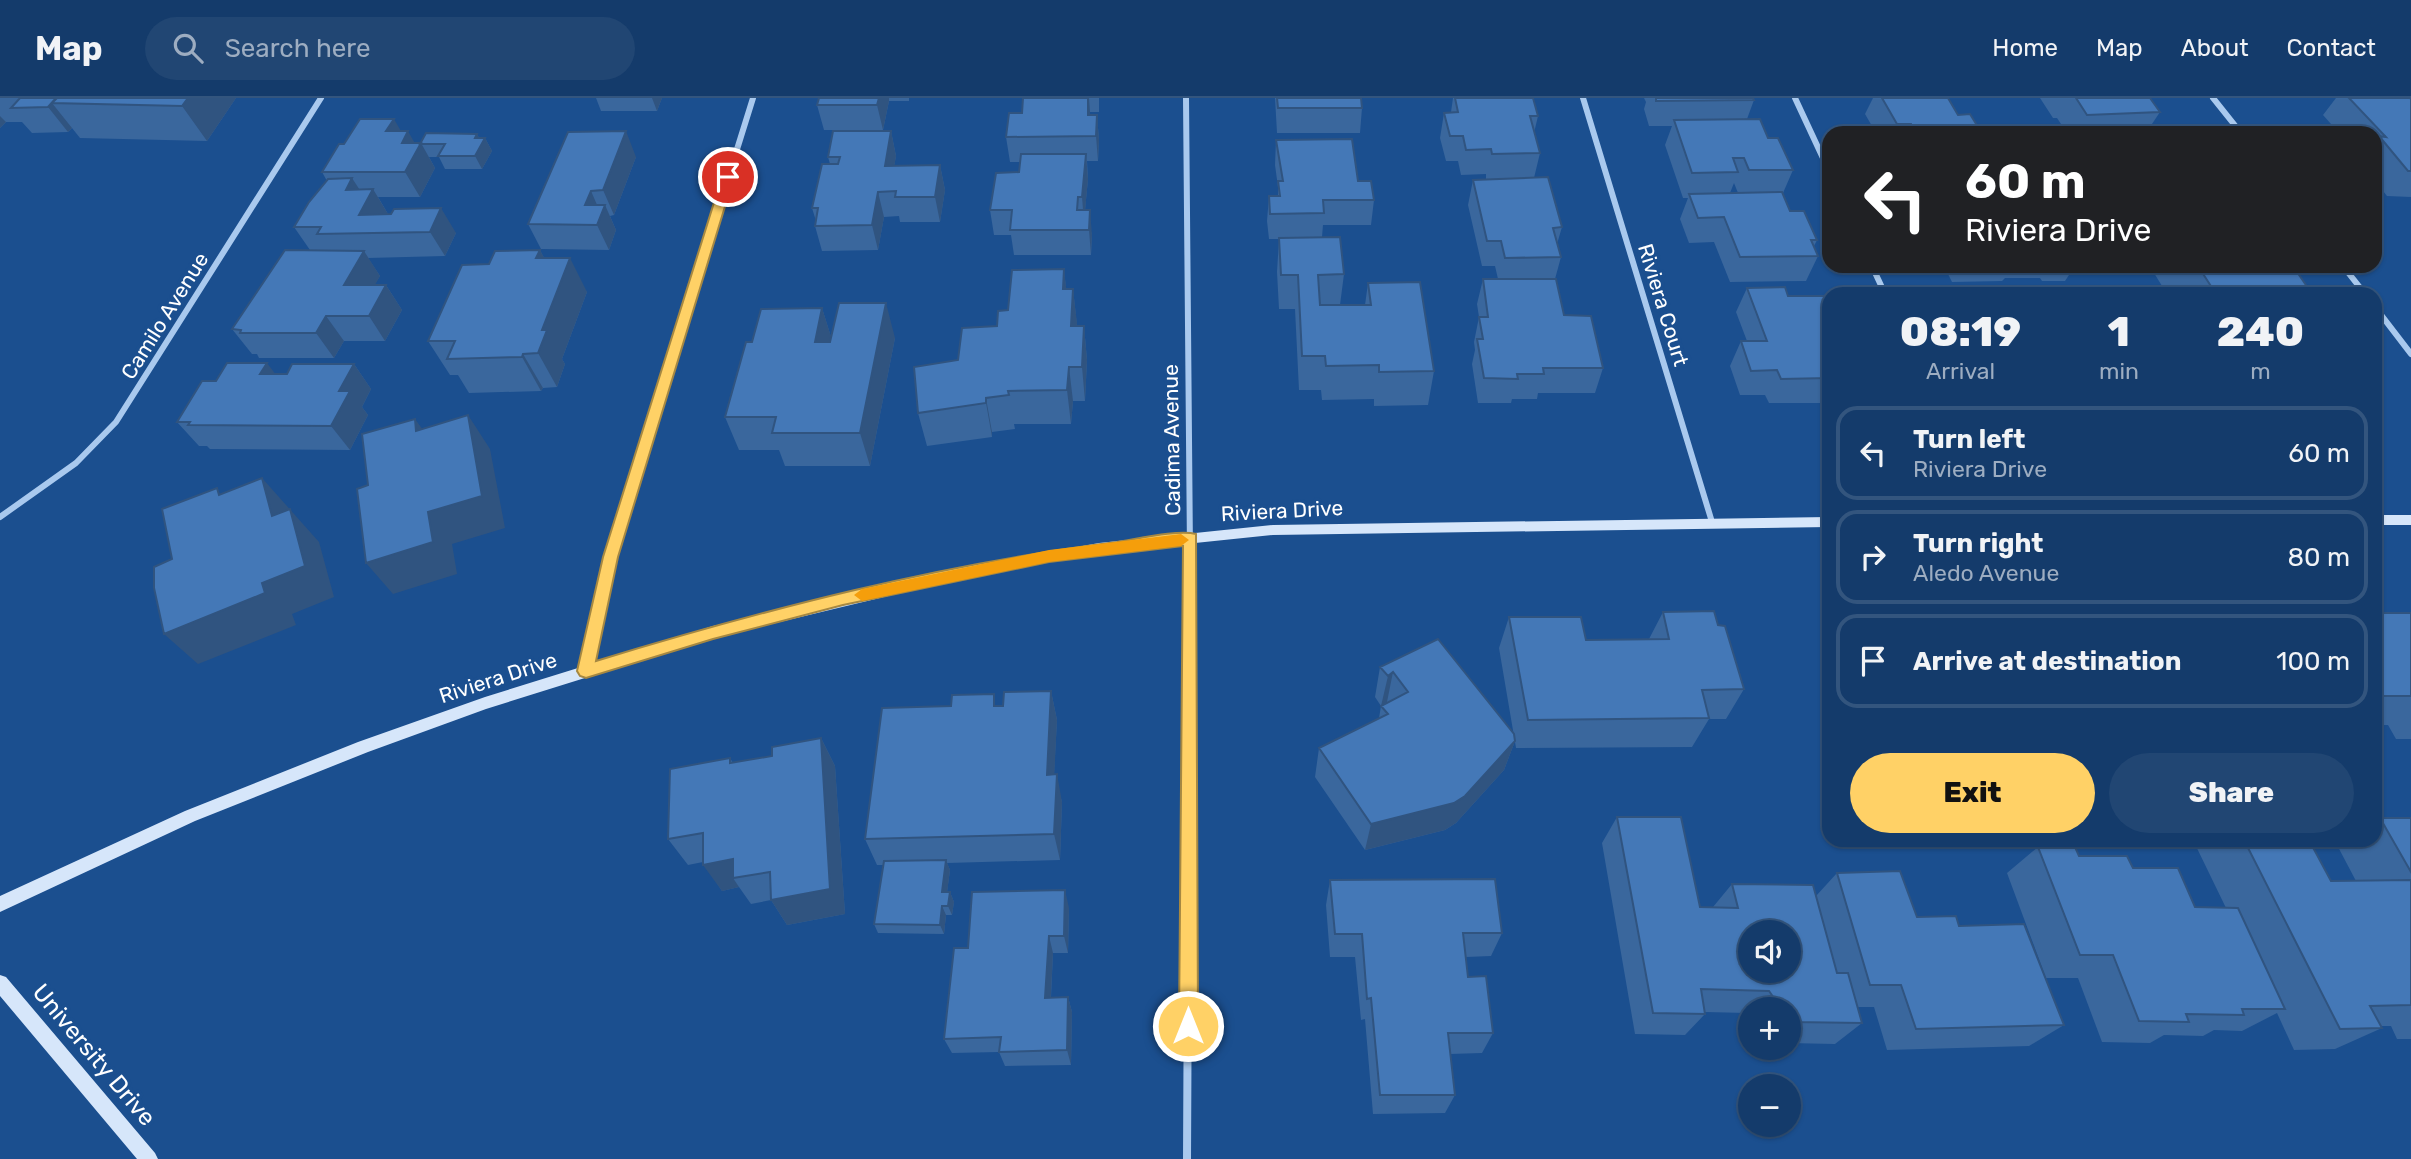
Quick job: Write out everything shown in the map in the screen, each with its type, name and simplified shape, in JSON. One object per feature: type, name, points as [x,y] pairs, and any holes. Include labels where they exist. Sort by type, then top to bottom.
[{"type":"street","name":"Camilo Avenue","points":[[0,517],[70,470],[94,449],[116,422],[321,98]]},
{"type":"street","points":[[586,671],[610,557],[753,98]]},
{"type":"street","name":"Cadima Avenue","points":[[1186,98],[1191,539],[1187,1159]]},
{"type":"street","name":"Riviera Court","points":[[1583,98],[1712,522]]},
{"type":"street","points":[[1795,98],[1822,156]]},
{"type":"street","points":[[2213,98],[2235,126]]},
{"type":"street","points":[[2348,273],[2360,287]]},
{"type":"street","points":[[2382,316],[2411,354]]},
{"type":"street","points":[[2382,520],[2411,520]]},
{"type":"street","name":"Riviera Drive","points":[[0,904],[159,830],[404,731],[713,632],[843,599],[1049,556],[1284,529],[1822,522]]},
{"type":"street","name":"University Drive","points":[[0,983],[149,1159]]},
{"type":"building","points":[[20,98],[56,98],[48,107],[11,108]]},
{"type":"building","points":[[57,98],[188,98],[182,106],[52,103]]},
{"type":"building","points":[[819,98],[879,98],[877,105],[817,105]]},
{"type":"building","points":[[1023,98],[1088,98],[1088,115],[1097,115],[1096,136],[1006,137],[1009,113],[1022,113]]},
{"type":"building","points":[[1277,98],[1361,98],[1362,108],[1278,108]]},
{"type":"building","points":[[1455,98],[1533,98],[1538,116],[1530,116],[1540,153],[1492,154],[1491,149],[1466,150],[1463,136],[1450,136],[1444,113],[1458,112]]},
{"type":"building","points":[[1656,98],[1753,98],[1754,100],[1656,101]]},
{"type":"building","points":[[1882,98],[1948,98],[1958,115],[1970,114],[1977,126],[1912,126],[1897,124]]},
{"type":"building","points":[[2076,98],[2150,98],[2160,112],[2087,115]]},
{"type":"building","points":[[2349,98],[2411,99],[2411,171],[2408,171],[2382,140],[2382,136],[2386,137],[2382,133],[2382,126],[2376,126]]},
{"type":"building","points":[[360,119],[394,119],[386,131],[408,131],[402,143],[421,143],[405,172],[322,172],[339,144],[344,144]]},
{"type":"building","points":[[1760,119],[1768,138],[1778,138],[1793,170],[1749,170],[1744,158],[1733,158],[1738,172],[1692,173],[1674,120]]},
{"type":"building","points":[[626,131],[603,190],[591,191],[585,205],[605,205],[597,225],[528,224],[568,132]]},
{"type":"building","points":[[833,131],[891,131],[885,166],[940,165],[935,197],[895,197],[896,191],[878,192],[872,225],[815,226],[818,208],[812,208],[822,164],[838,164],[840,157],[828,157]]},
{"type":"building","points":[[426,133],[477,134],[475,138],[485,138],[475,156],[438,156],[445,144],[420,144]]},
{"type":"building","points":[[1352,139],[1358,181],[1371,181],[1374,200],[1323,200],[1324,213],[1270,214],[1269,196],[1280,196],[1278,181],[1283,181],[1276,140]]},
{"type":"building","points":[[1021,154],[1086,154],[1082,197],[1078,197],[1077,210],[1090,210],[1089,230],[1010,230],[1012,210],[990,210],[996,173],[1019,172]]},
{"type":"building","points":[[1548,177],[1562,227],[1553,228],[1561,257],[1505,258],[1501,241],[1487,241],[1473,180]]},
{"type":"building","points":[[352,178],[346,190],[373,189],[359,215],[391,214],[394,209],[441,208],[430,232],[317,234],[321,227],[294,227],[309,202],[328,179]]},
{"type":"building","points":[[1782,192],[1790,211],[1804,211],[1817,240],[1811,240],[1818,256],[1740,257],[1724,217],[1698,218],[1689,194]]},
{"type":"building","points":[[1340,237],[1344,274],[1318,275],[1320,305],[1371,305],[1368,283],[1420,282],[1434,371],[1379,372],[1379,365],[1326,366],[1325,356],[1302,356],[1298,275],[1281,275],[1279,238]]},
{"type":"building","points":[[285,250],[364,251],[344,285],[386,285],[369,316],[326,316],[316,333],[240,333],[241,330],[232,329]]},
{"type":"building","points":[[540,250],[536,258],[570,258],[542,330],[547,330],[538,353],[523,354],[522,357],[447,359],[455,341],[428,341],[462,265],[489,264],[495,251]]},
{"type":"building","points":[[1064,269],[1063,289],[1073,289],[1071,326],[1084,326],[1082,367],[1069,367],[1067,390],[1008,391],[1009,395],[986,398],[986,403],[918,413],[914,367],[958,360],[962,328],[997,326],[998,311],[1008,310],[1012,270]]},
{"type":"building","points":[[2202,273],[2298,273],[2307,287],[2212,287]]},
{"type":"building","points":[[1483,279],[1556,279],[1564,315],[1591,316],[1603,368],[1543,368],[1544,374],[1517,374],[1518,379],[1484,378],[1477,339],[1483,339],[1479,317],[1488,317]]},
{"type":"building","points":[[1785,287],[1788,296],[1822,296],[1822,378],[1781,379],[1777,370],[1751,371],[1741,341],[1767,341],[1747,288]]},
{"type":"building","points":[[839,303],[886,303],[860,433],[772,433],[776,417],[725,417],[746,342],[752,342],[761,309],[822,308],[815,342],[830,342]]},
{"type":"building","points":[[227,363],[267,363],[260,374],[287,374],[292,364],[354,364],[339,391],[350,391],[331,426],[188,425],[190,422],[177,422],[202,381],[216,381]]},
{"type":"building","points":[[468,415],[482,496],[428,512],[433,542],[366,563],[357,489],[368,485],[362,434],[415,419],[416,431]]},
{"type":"building","points":[[262,478],[272,516],[290,509],[305,566],[262,583],[265,593],[164,634],[154,588],[154,567],[172,559],[162,509],[217,488],[219,495]]},
{"type":"building","points":[[1714,611],[1718,625],[1725,626],[1744,689],[1702,690],[1709,718],[1528,720],[1509,617],[1581,617],[1586,640],[1669,639],[1663,612]]},
{"type":"building","points":[[2382,613],[2411,613],[2411,696],[2382,696]]},
{"type":"building","points":[[1438,639],[1514,734],[1515,741],[1465,796],[1454,803],[1371,824],[1319,748],[1388,714],[1381,706],[1408,692],[1393,672],[1388,676],[1380,667]]},
{"type":"building","points":[[1051,691],[1047,775],[1057,774],[1054,834],[865,839],[882,708],[951,706],[952,695],[994,694],[994,706],[1003,706],[1004,692]]},
{"type":"building","points":[[821,738],[830,889],[771,900],[770,872],[733,878],[733,859],[703,865],[703,833],[668,839],[670,769],[730,758],[730,763],[772,756],[772,747]]},
{"type":"building","points":[[1617,817],[1681,817],[1700,907],[1738,908],[1732,884],[1813,885],[1837,973],[1848,973],[1862,1023],[1801,1022],[1801,997],[1773,997],[1769,991],[1701,989],[1705,1014],[1653,1013]]},
{"type":"building","points":[[2382,818],[2411,818],[2411,872],[2382,821]]},
{"type":"building","points":[[2038,847],[2075,847],[2079,856],[2127,856],[2133,868],[2178,868],[2195,907],[2238,908],[2285,1009],[2242,1009],[2244,1015],[2186,1014],[2189,1022],[2139,1021],[2113,955],[2080,955]]},
{"type":"building","points":[[2248,847],[2313,847],[2331,881],[2411,880],[2411,1005],[2370,1006],[2382,1028],[2340,1029]]},
{"type":"building","points":[[946,860],[942,892],[950,892],[948,906],[942,906],[940,925],[874,924],[884,861]]},
{"type":"building","points":[[1900,871],[1917,917],[1956,916],[1959,926],[2024,924],[2064,1025],[1916,1029],[1901,985],[1870,985],[1837,873]]},
{"type":"building","points":[[1495,879],[1502,933],[1463,933],[1468,977],[1486,976],[1493,1033],[1448,1033],[1455,1095],[1380,1095],[1371,998],[1367,999],[1362,934],[1335,934],[1330,880]]},
{"type":"building","points":[[1065,890],[1064,936],[1049,936],[1045,998],[1068,997],[1067,1050],[999,1052],[1001,1037],[944,1039],[954,948],[968,948],[972,892]]},
{"type":"slow traffic","points":[[862,595],[1049,556],[1181,540]]},
{"type":"route","points":[[728,177],[610,557],[586,671],[713,632],[843,599],[1049,556],[1191,539],[1188,1026]]}]
